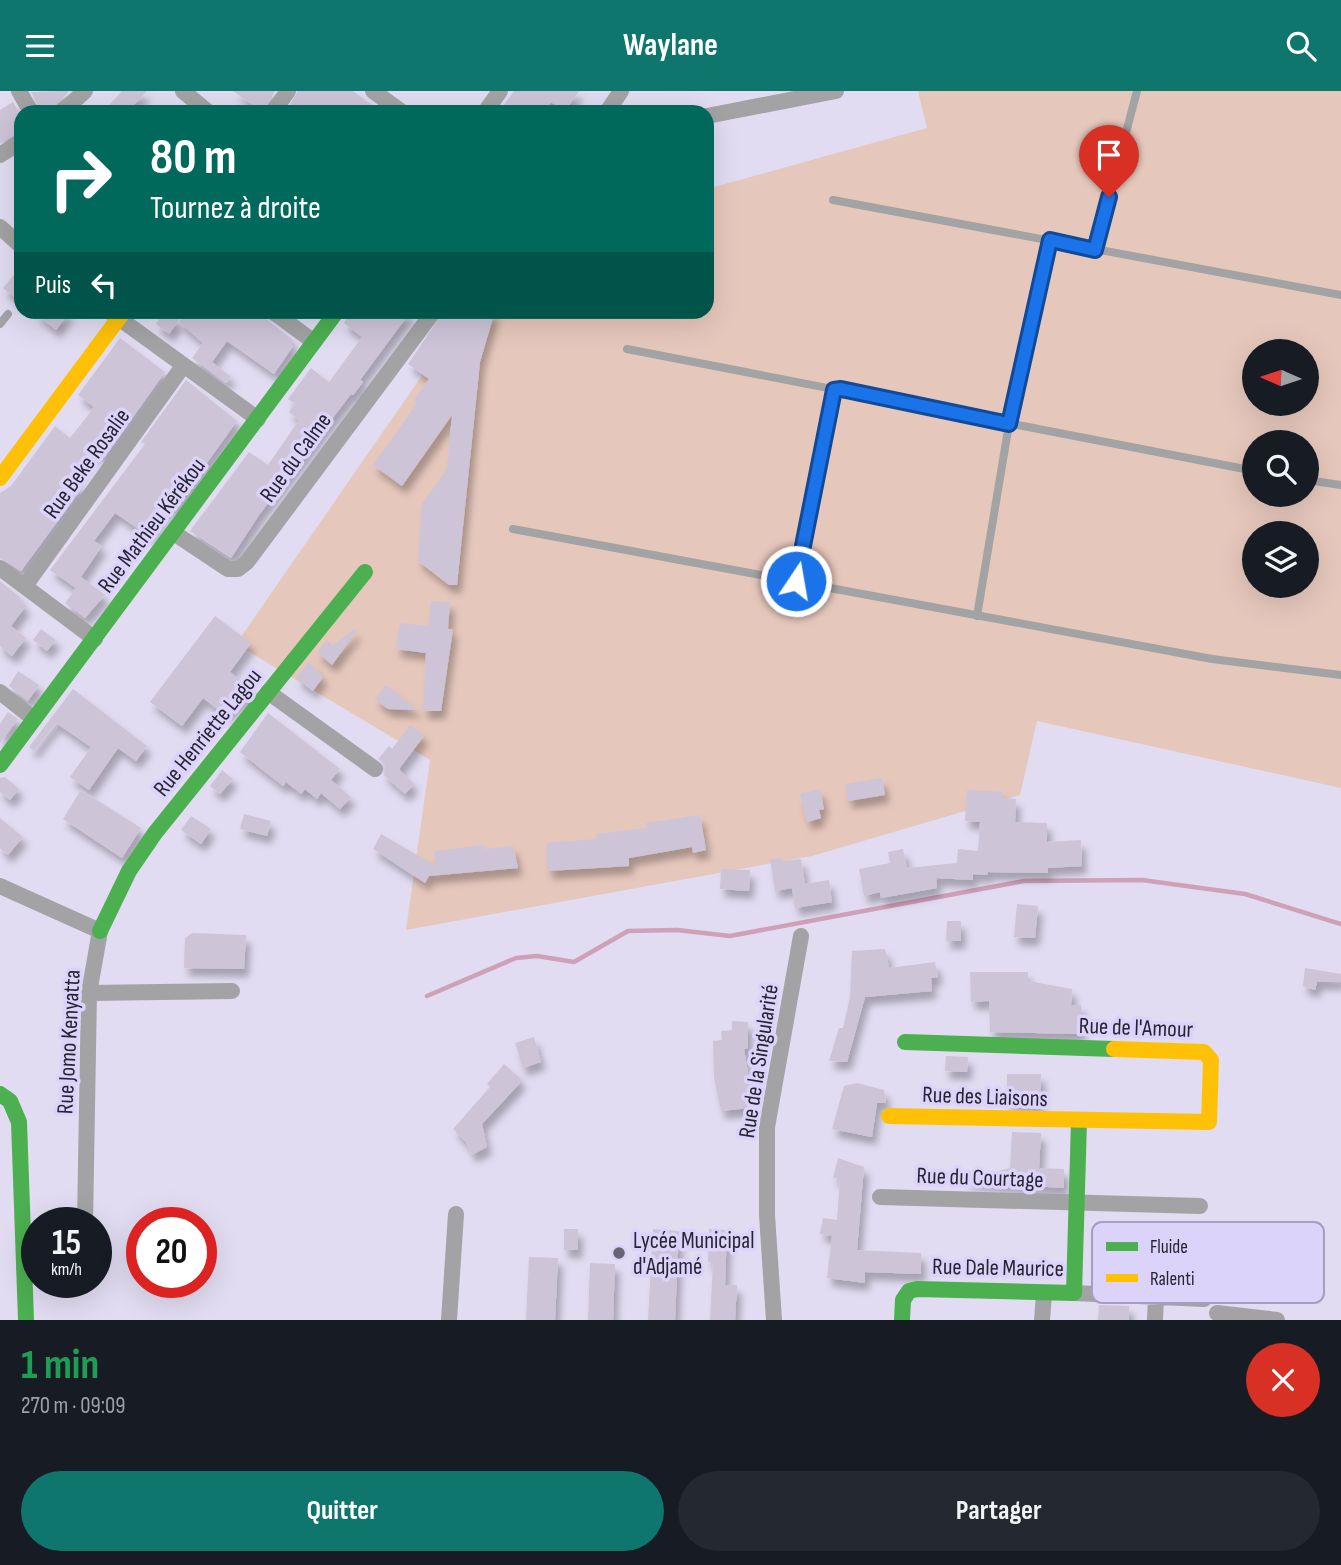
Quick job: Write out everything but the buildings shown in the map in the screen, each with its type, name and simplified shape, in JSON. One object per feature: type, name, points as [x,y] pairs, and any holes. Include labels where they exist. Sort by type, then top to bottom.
[{"type":"street","points":[[70,105],[85,91]]},
{"type":"street","points":[[183,91],[200,105]]},
{"type":"street","points":[[277,105],[288,91]]},
{"type":"street","points":[[373,91],[392,105]]},
{"type":"street","points":[[714,115],[836,91]]},
{"type":"street","points":[[0,227],[14,240]]},
{"type":"street","points":[[0,478],[113,319]]},
{"type":"street","points":[[123,319],[183,366],[258,419]]},
{"type":"street","points":[[283,319],[314,342]]},
{"type":"street","name":"Rue Mathieu Kérékou","points":[[0,765],[331,319]]},
{"type":"street","name":"Rue du Calme","points":[[174,533],[228,569],[238,569],[247,562],[428,319]]},
{"type":"street","name":"Rue Beke Rosalie","points":[[25,586],[183,366]]},
{"type":"street","points":[[0,568],[95,639]]},
{"type":"street","name":"Rue Henriette Lagou","points":[[100,931],[129,871],[155,833],[365,572]]},
{"type":"street","points":[[0,692],[34,719]]},
{"type":"street","points":[[268,692],[375,769]]},
{"type":"street","points":[[0,886],[100,931]]},
{"type":"street","name":"Rue Jomo Kenyatta","points":[[86,1207],[89,993],[100,931]]},
{"type":"street","name":"Rue de la Singularité","points":[[774,1320],[767,1215],[767,1127],[801,936]]},
{"type":"street","points":[[89,993],[232,991]]},
{"type":"street","name":"Rue de l'Amour","points":[[905,1042],[1209,1054],[1209,1122],[1079,1121]]},
{"type":"street","points":[[0,1094],[10,1101],[17,1111],[19,1122],[26,1320]]},
{"type":"street","name":"Rue des Liaisons","points":[[889,1116],[1079,1121]]},
{"type":"street","name":"Rue Dale Maurice","points":[[902,1320],[903,1300],[909,1291],[917,1289],[1074,1293],[1079,1203],[1079,1121]]},
{"type":"street","name":"Rue du Courtage","points":[[880,1197],[1200,1206]]},
{"type":"street","points":[[449,1320],[456,1214]]},
{"type":"street","points":[[1074,1293],[1092,1294]]},
{"type":"street","points":[[1042,1320],[1044,1294]]},
{"type":"street","points":[[1217,1313],[1278,1320]]},
{"type":"lane","points":[[1095,250],[1137,91]]},
{"type":"lane","points":[[833,200],[1341,295]]},
{"type":"lane","points":[[977,616],[1009,424],[1050,240]]},
{"type":"lane","points":[[0,324],[8,314]]},
{"type":"lane","points":[[627,349],[1242,469]]},
{"type":"lane","points":[[796,581],[834,390]]},
{"type":"lane","points":[[1319,482],[1341,485]]},
{"type":"lane","points":[[513,529],[1212,659],[1341,675]]},
{"type":"shaded area","points":[[918,91],[1341,91],[1341,788],[1037,721],[1020,795],[812,856],[406,930],[430,760],[236,644],[461,319],[714,319],[714,187],[927,128]]},
{"type":"waterway","points":[[427,996],[516,958],[537,956],[574,962],[628,931],[677,930],[730,936],[1024,881],[1142,880],[1245,894],[1341,924]]},
{"type":"traffic: fast","points":[[0,765],[331,319]]},
{"type":"traffic: fast","points":[[100,931],[129,871],[155,833],[365,572]]},
{"type":"traffic: fast","points":[[905,1042],[1114,1049]]},
{"type":"traffic: fast","points":[[0,1094],[10,1101],[19,1122],[26,1320]]},
{"type":"traffic: fast","points":[[902,1320],[903,1300],[909,1291],[917,1289],[1074,1293],[1079,1121]]},
{"type":"traffic: slow","points":[[0,478],[118,319]]},
{"type":"traffic: slow","points":[[889,1116],[1209,1122],[1211,1060],[1204,1052],[1114,1049]]},
{"type":"place","name":"Lycée Municipal d'Adjamé","points":[[619,1253]]},
{"type":"route","points":[[796,581],[834,390],[841,389],[1009,424],[1050,240],[1095,250],[1109,197]]}]
